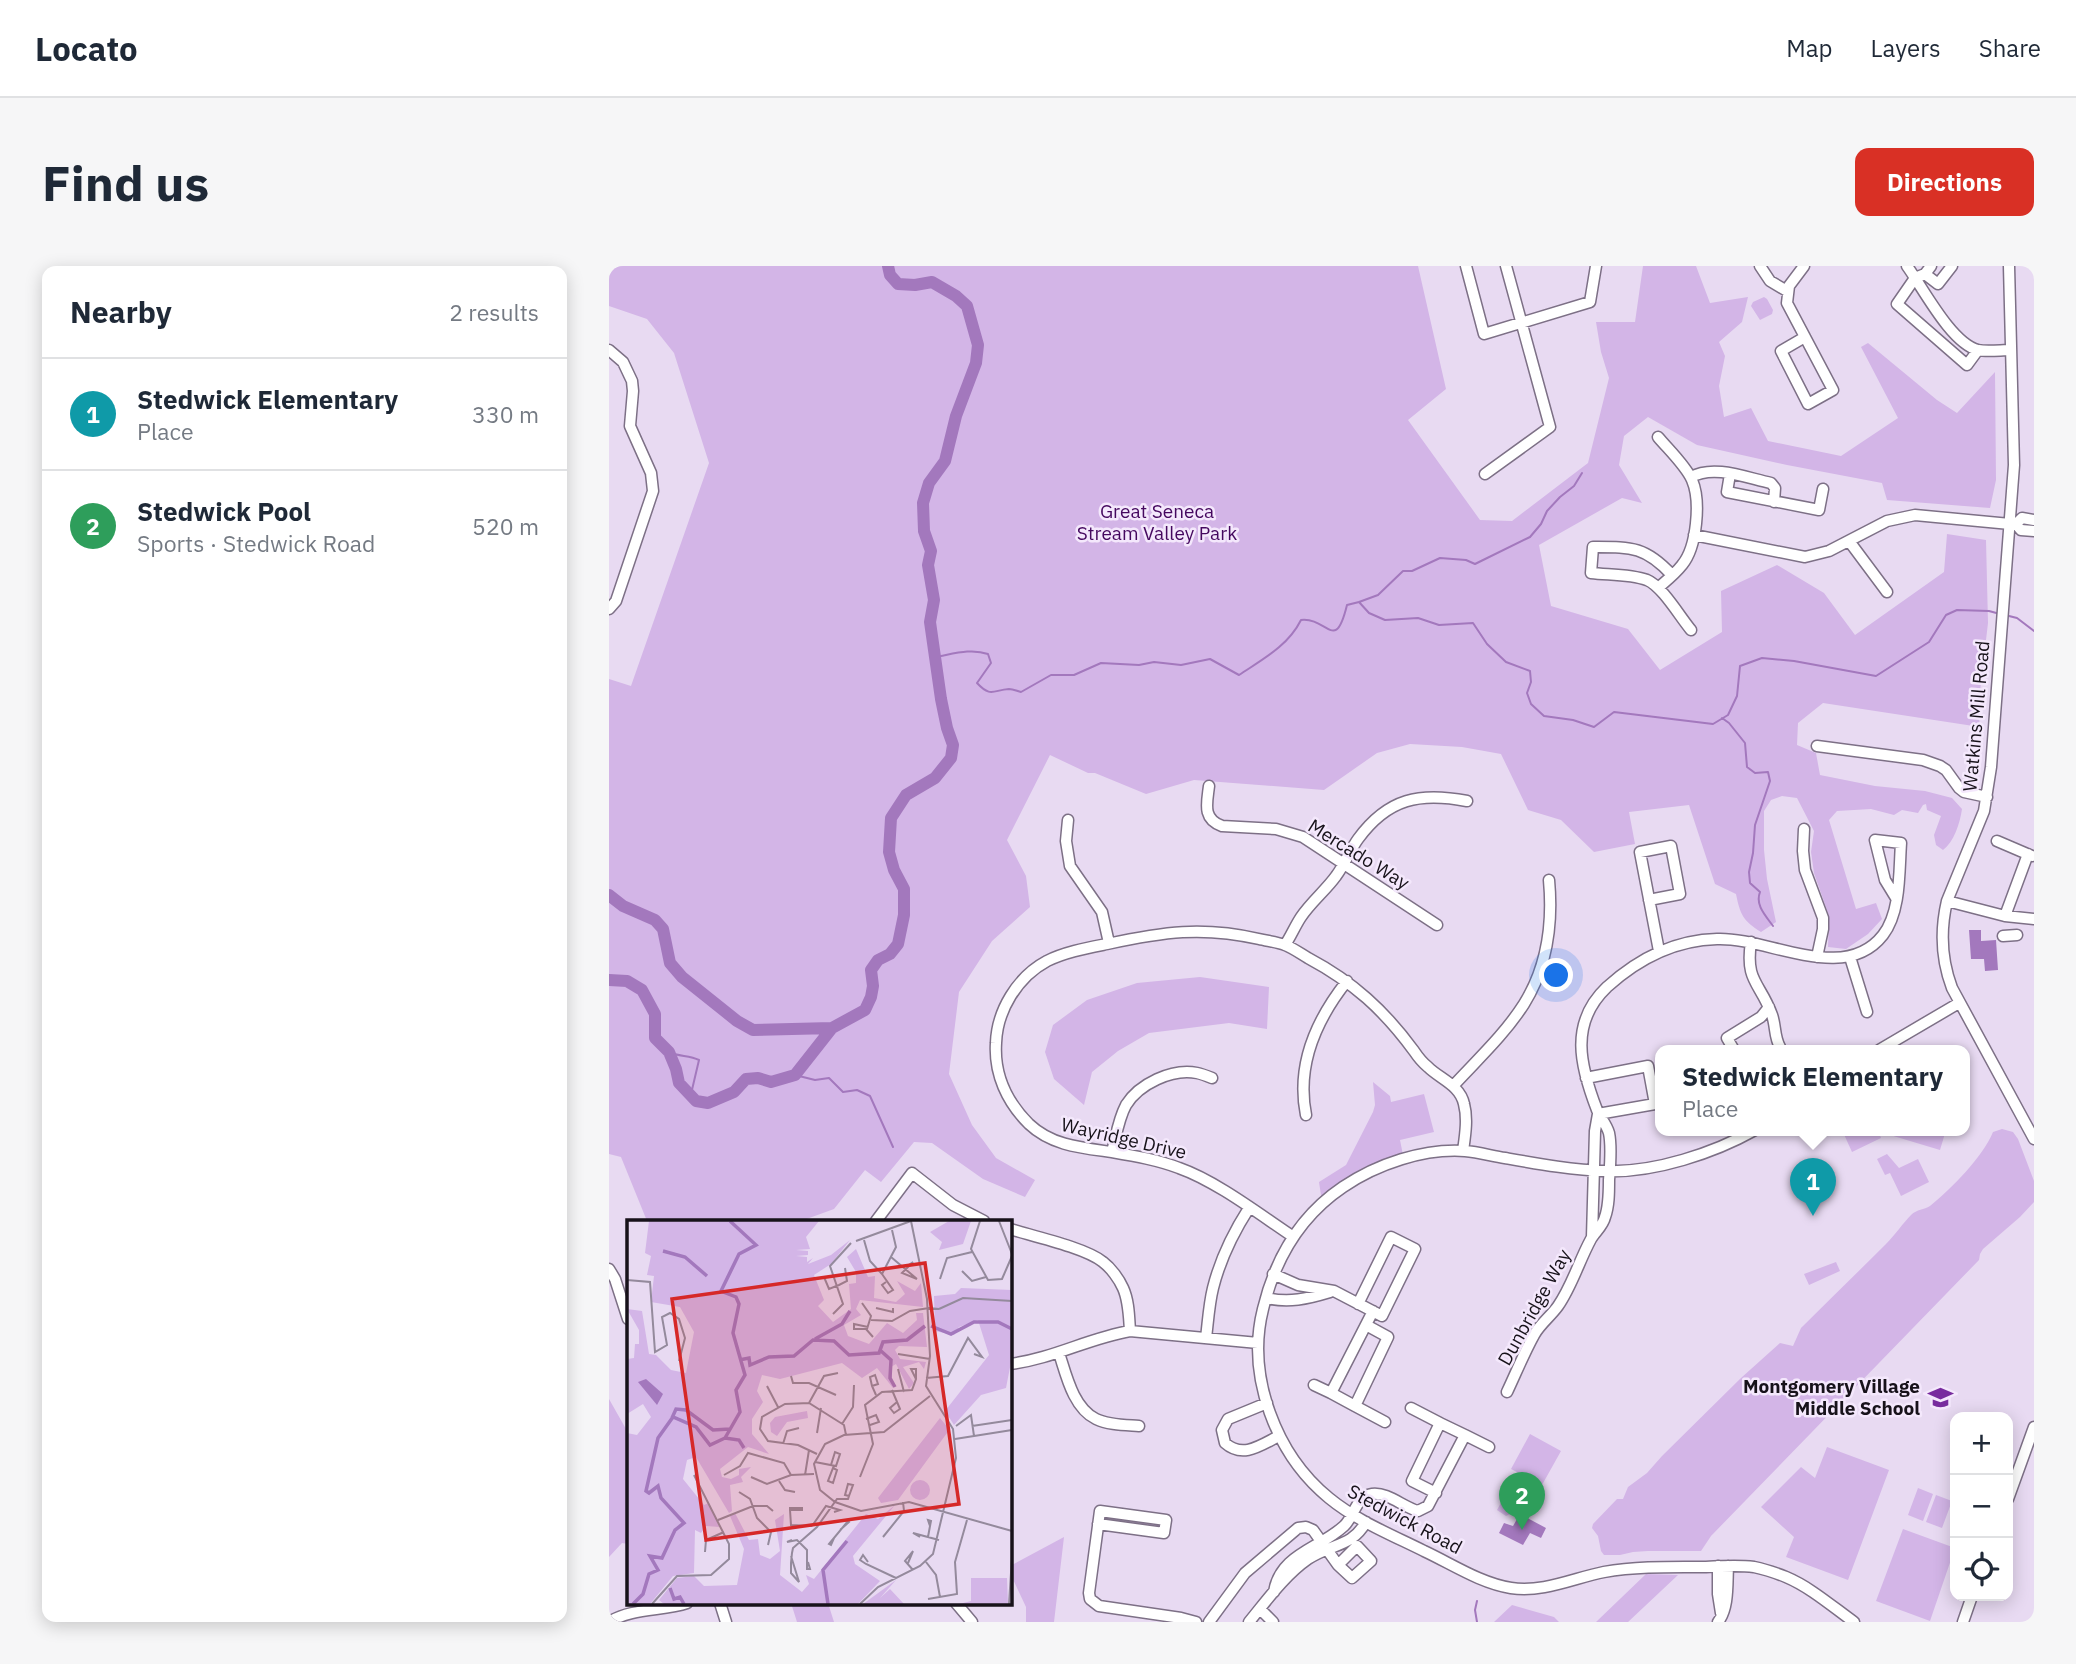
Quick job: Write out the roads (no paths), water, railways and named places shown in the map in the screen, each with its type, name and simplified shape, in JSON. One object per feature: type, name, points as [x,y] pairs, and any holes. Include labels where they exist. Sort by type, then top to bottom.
[{"type":"street","points":[[1466,266],[1484,334],[1590,302],[1595,266]]},
{"type":"street","points":[[1485,474],[1550,427],[1506,266]]},
{"type":"street","points":[[1760,266],[1770,281],[1787,291]]},
{"type":"street","points":[[1804,266],[1787,291],[1787,303],[1805,337],[1833,390],[1808,404],[1781,351],[1805,337]]},
{"type":"street","points":[[1907,266],[1938,284],[1952,266]]},
{"type":"street","name":"Watkins Mill Road","points":[[2009,266],[2013,524],[1991,767],[1980,821],[1947,901],[1942,929],[1947,975],[1959,1003],[2034,1139]]},
{"type":"street","points":[[1923,273],[1930,302],[1961,342],[1978,350],[2011,349]]},
{"type":"street","points":[[1923,273],[1897,304],[1967,365],[1978,350]]},
{"type":"street","points":[[609,350],[623,362],[632,380],[630,426],[651,472],[653,491],[617,601],[609,609]]},
{"type":"street","points":[[1658,437],[1691,477],[1697,517],[1694,535],[1683,564],[1658,588]]},
{"type":"street","points":[[1691,477],[1707,472],[1771,483],[1775,488],[1774,502]]},
{"type":"street","points":[[1730,474],[1727,492],[1819,510],[1823,489]]},
{"type":"street","points":[[1694,535],[1805,557],[1829,551],[1887,521],[1915,516],[2013,524],[2021,530],[2034,531]]},
{"type":"street","points":[[2013,524],[2022,518],[2034,520]]},
{"type":"street","points":[[1849,541],[1887,592]]},
{"type":"street","points":[[1672,575],[1646,552],[1593,547],[1591,573],[1646,580],[1658,588],[1691,630]]},
{"type":"street","points":[[1817,746],[1923,760],[1940,765],[1964,792],[1987,797]]},
{"type":"street","name":"Mercado Way","points":[[1209,786],[1206,808],[1214,823],[1222,826],[1276,829],[1303,837],[1437,925]]},
{"type":"street","points":[[1285,945],[1301,917],[1345,863],[1359,837],[1375,819],[1399,803],[1426,796],[1467,801]]},
{"type":"street","points":[[1069,820],[1066,841],[1070,866],[1102,912],[1109,943]]},
{"type":"street","points":[[1804,829],[1805,870],[1823,918],[1817,957]]},
{"type":"street","points":[[1867,1012],[1850,957],[1873,945],[1884,935],[1896,898],[1901,843],[1875,840],[1885,880],[1896,898]]},
{"type":"street","points":[[1997,841],[2031,856],[2005,916]]},
{"type":"street","points":[[1649,900],[1680,894],[1671,846],[1640,852],[1649,900],[1659,951]]},
{"type":"street","points":[[1463,1151],[1466,1121],[1464,1102],[1454,1086],[1525,1002],[1543,960],[1549,935],[1552,907],[1549,880]]},
{"type":"street","points":[[1947,901],[2005,916],[2034,919]]},
{"type":"street","name":"Wayridge Drive","points":[[1292,1236],[1190,1172],[1157,1161],[1077,1148],[1049,1139],[1030,1125],[1003,1088],[996,1049],[996,1030],[1008,1000],[1018,986],[1047,961],[1080,949],[1153,934],[1193,931],[1244,936],[1285,945],[1347,981],[1371,999],[1429,1069],[1454,1086]]},
{"type":"street","points":[[2003,936],[2017,936]]},
{"type":"street","name":"Dunbridge Way","points":[[1591,1238],[1598,1114],[1580,1049],[1581,1034],[1595,1000],[1637,963],[1659,951],[1707,940],[1734,939],[1817,957],[1850,957]]},
{"type":"street","points":[[1751,942],[1750,974],[1774,1019],[1779,1045]]},
{"type":"street","points":[[1306,1115],[1303,1078],[1309,1048],[1325,1012],[1347,981]]},
{"type":"street","points":[[1888,1045],[1959,1003]]},
{"type":"street","points":[[1731,1045],[1727,1038],[1761,1017],[1769,1007]]},
{"type":"street","points":[[1586,1078],[1648,1066],[1655,1104],[1598,1114]]},
{"type":"street","points":[[1112,1152],[1127,1104],[1145,1087],[1165,1076],[1177,1074],[1195,1072],[1212,1078]]},
{"type":"street","name":"Dunbridge Way","points":[[1507,1392],[1536,1332],[1558,1306],[1591,1238],[1605,1221],[1608,1203],[1609,1135],[1605,1120],[1598,1114]]},
{"type":"street","name":"Stedwick Road","points":[[1745,1136],[1733,1143],[1674,1162],[1609,1171],[1560,1167],[1463,1151],[1430,1154],[1377,1168],[1344,1186],[1324,1202],[1292,1236],[1273,1274],[1261,1316],[1258,1343],[1261,1380],[1279,1436],[1287,1450],[1328,1497],[1352,1515],[1488,1582],[1509,1587],[1543,1587],[1624,1569],[1750,1567],[1789,1578],[1854,1622]]},
{"type":"street","points":[[877,1220],[912,1173],[953,1205],[983,1220]]},
{"type":"street","points":[[1206,1338],[1216,1276],[1232,1237],[1249,1208]]},
{"type":"street","points":[[1011,1229],[1086,1253],[1102,1261],[1123,1287],[1128,1303],[1130,1331]]},
{"type":"street","points":[[1273,1274],[1298,1285],[1334,1291],[1358,1304],[1383,1316],[1415,1249],[1391,1237],[1358,1304]]},
{"type":"street","points":[[609,1269],[627,1316]]},
{"type":"street","points":[[1266,1298],[1296,1301],[1334,1291]]},
{"type":"street","points":[[1331,1393],[1373,1311]]},
{"type":"street","points":[[1355,1406],[1388,1337],[1366,1325]]},
{"type":"street","points":[[1011,1364],[1035,1361],[1112,1334],[1130,1331],[1258,1343]]},
{"type":"street","points":[[1059,1353],[1074,1394],[1083,1408],[1094,1418],[1139,1426]]},
{"type":"street","points":[[1314,1385],[1385,1422]]},
{"type":"street","points":[[1267,1403],[1228,1419],[1222,1430],[1225,1443],[1238,1452],[1246,1451],[1279,1436]]},
{"type":"street","points":[[1411,1408],[1489,1447]]},
{"type":"street","points":[[1436,1493],[1412,1481],[1440,1423]]},
{"type":"street","points":[[2013,1485],[2034,1427]]},
{"type":"street","points":[[1323,1546],[1345,1526],[1364,1497],[1371,1494],[1389,1497],[1418,1511],[1429,1506],[1465,1435]]},
{"type":"street","points":[[1098,1524],[1164,1533],[1166,1520],[1100,1511],[1098,1524],[1089,1593],[1094,1604],[1196,1622]]},
{"type":"street","points":[[1249,1622],[1274,1592],[1277,1580],[1291,1561],[1323,1546],[1354,1538],[1366,1522]]},
{"type":"street","points":[[1209,1622],[1245,1573],[1299,1528],[1313,1530],[1338,1564]]},
{"type":"street","points":[[1720,1619],[1727,1592],[1723,1566]]},
{"type":"street","points":[[1963,1622],[1970,1601]]},
{"type":"street","points":[[610,1622],[626,1615],[684,1604]]},
{"type":"street","points":[[720,1604],[726,1622]]},
{"type":"street","points":[[957,1604],[972,1622]]},
{"type":"street","points":[[1260,1609],[1273,1622]]},
{"type":"waterway","points":[[609,980],[627,981],[642,990],[655,1014],[655,1038],[669,1052],[679,1083],[696,1101],[708,1103],[734,1092],[746,1079],[758,1078],[771,1082],[795,1075],[832,1028],[865,1010],[873,986],[871,970],[878,960],[890,954],[898,944],[904,915],[904,889],[894,870],[889,852],[891,818],[906,795],[935,778],[951,758],[953,745],[941,699],[930,622],[934,600],[928,565],[931,551],[924,531],[923,503],[929,483],[945,461],[956,416],[976,363],[978,345],[967,306],[956,296],[932,282],[898,284],[890,275],[888,266]]},
{"type":"waterway","points":[[1359,602],[1378,595],[1403,571],[1412,571],[1440,558],[1466,560],[1475,564],[1530,537],[1547,511],[1574,486],[1582,473]]},
{"type":"waterway","points":[[935,657],[969,652],[988,654],[991,663],[977,683],[992,692],[1009,689],[1021,692],[1051,675],[1074,675],[1101,663],[1139,665],[1154,662],[1181,665],[1210,659],[1239,675],[1282,645],[1301,620],[1334,630],[1339,628],[1347,605],[1359,602],[1369,613],[1385,620],[1418,618],[1439,625],[1473,623],[1487,644],[1506,662],[1530,671],[1531,682],[1527,693],[1531,704],[1544,716],[1573,720],[1594,727],[1614,712],[1713,724],[1728,715],[1737,696],[1740,666],[1762,658],[1876,676],[1929,642],[1946,615],[1957,610],[2000,614]]},
{"type":"waterway","points":[[2005,615],[2017,618],[2034,631]]},
{"type":"waterway","points":[[1722,718],[1745,743],[1747,767],[1755,773],[1768,772],[1770,781],[1755,825],[1749,872],[1750,883],[1760,892],[1762,910],[1773,926]]},
{"type":"waterway","points":[[609,895],[623,906],[655,920],[663,929],[670,963],[682,977],[737,1021],[753,1030],[832,1028]]},
{"type":"waterway","points":[[669,1052],[699,1060],[691,1094]]},
{"type":"waterway","points":[[795,1075],[815,1080],[829,1078],[843,1092],[857,1090],[870,1096],[893,1147]]},
{"type":"waterway","points":[[1477,1601],[1477,1622]]},
{"type":"place","name":"Stedwick Elementary","points":[[1813,1216]]},
{"type":"place","name":"Montgomery Village Middle School","points":[[1940,1397]]},
{"type":"place","name":"Stedwick Pool","points":[[1522,1530]]},
{"type":"park label","name":"Great Seneca Stream Valley Park","points":[[1157,522]]}]
